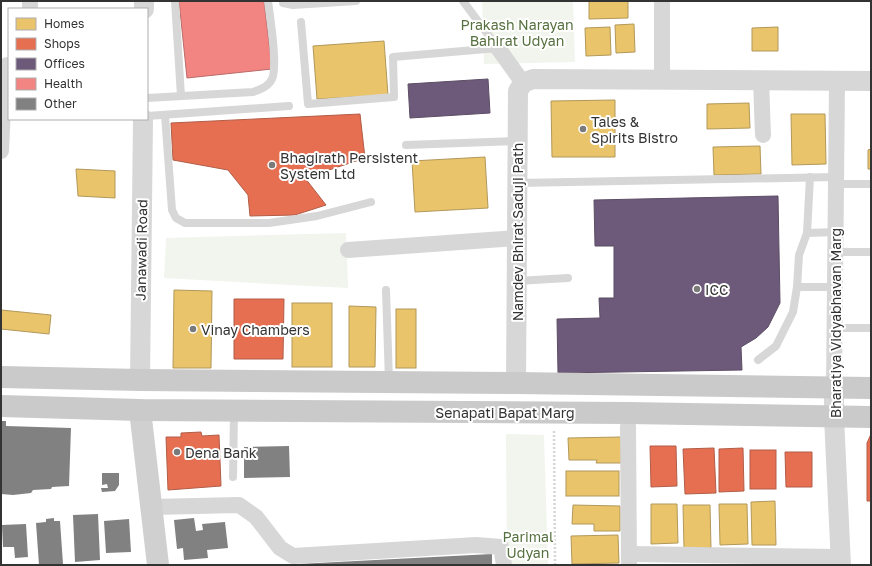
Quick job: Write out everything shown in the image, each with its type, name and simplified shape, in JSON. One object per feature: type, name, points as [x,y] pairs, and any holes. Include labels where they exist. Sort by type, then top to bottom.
[{"type":"main road","name":"Senapati Bapat Marg","points":[[1,377],[140,380],[871,388]]},
{"type":"main road","points":[[140,380],[140,410],[158,565]]},
{"type":"main road","name":"Senapati Bapat Marg","points":[[1,406],[140,410],[871,417]]},
{"type":"street","points":[[662,1],[662,80]]},
{"type":"street","points":[[498,48],[523,83],[533,79],[837,82],[871,81]]},
{"type":"street","points":[[1,151],[6,65]]},
{"type":"street","points":[[761,81],[763,135]]},
{"type":"street","name":"Bharatiya Vidyabhavan Marg","points":[[837,82],[834,417],[840,561]]},
{"type":"street","name":"Namdev Bhirat Saduji Path","points":[[516,383],[518,91],[523,83]]},
{"type":"street","name":"Janawadi Road","points":[[140,380],[143,120]]},
{"type":"street","points":[[348,250],[517,238]]},
{"type":"street","points":[[628,426],[629,560],[840,561]]},
{"type":"street","points":[[152,507],[239,505],[256,516],[280,548],[293,560],[476,545],[501,547],[504,565]]},
{"type":"lane","points":[[175,1],[181,96]]},
{"type":"lane","points":[[148,98],[253,92],[265,88],[272,78],[275,66],[268,1]]},
{"type":"lane","points":[[283,1],[283,3],[293,5],[356,1]]},
{"type":"lane","points":[[463,1],[498,48]]},
{"type":"lane","points":[[301,22],[308,104],[394,97],[393,57],[498,48]]},
{"type":"lane","points":[[148,116],[288,106]]},
{"type":"lane","points":[[165,115],[172,210],[176,218],[185,223],[269,223],[317,216],[371,202]]},
{"type":"lane","points":[[406,145],[517,141]]},
{"type":"lane","points":[[758,360],[776,346],[793,312],[797,287],[799,255],[807,232],[810,177]]},
{"type":"lane","points":[[517,183],[810,177],[871,184]]},
{"type":"lane","points":[[807,232],[836,232]]},
{"type":"lane","points":[[836,252],[871,252]]},
{"type":"lane","points":[[517,281],[568,278]]},
{"type":"lane","points":[[797,287],[835,287]]},
{"type":"lane","points":[[386,290],[389,382]]},
{"type":"lane","points":[[835,328],[871,328]]},
{"type":"lane","points":[[233,477],[234,410]]},
{"type":"path","points":[[553,413],[555,565]]},
{"type":"green space","name":"Prakash Narayan Bahirat Udyan","points":[[482,1],[573,1],[575,62],[484,64]]},
{"type":"green space","points":[[346,233],[348,288],[164,278],[166,238]]},
{"type":"green space","name":"Parimal Udyan","points":[[506,434],[544,435],[548,565],[507,565]]},
{"type":"building: Homes","points":[[589,1],[628,1],[628,18],[589,19]]},
{"type":"building: Homes","points":[[634,24],[635,52],[616,53],[615,25]]},
{"type":"building: Homes","points":[[610,27],[611,55],[586,56],[585,28]]},
{"type":"building: Homes","points":[[778,27],[778,51],[752,51],[752,28]]},
{"type":"building: Homes","points":[[384,41],[388,95],[317,99],[313,46]]},
{"type":"building: Homes","name":"Tales & Spirits Bistro","points":[[615,100],[615,157],[552,157],[551,101]]},
{"type":"building: Homes","points":[[749,103],[750,128],[707,129],[707,104]]},
{"type":"building: Homes","points":[[791,114],[825,114],[826,164],[792,165]]},
{"type":"building: Homes","points":[[760,146],[761,174],[714,175],[713,147]]},
{"type":"building: Homes","points":[[871,149],[871,169],[868,169],[868,150]]},
{"type":"building: Homes","points":[[485,157],[488,208],[415,212],[412,161]]},
{"type":"building: Homes","points":[[76,169],[115,171],[115,198],[78,196]]},
{"type":"building: Homes","name":"Vinay Chambers","points":[[174,290],[212,291],[211,368],[173,368]]},
{"type":"building: Homes","points":[[292,303],[332,303],[332,367],[292,367]]},
{"type":"building: Homes","points":[[349,306],[376,307],[375,367],[349,367]]},
{"type":"building: Homes","points":[[396,309],[416,309],[416,368],[396,368]]},
{"type":"building: Homes","points":[[1,310],[51,315],[49,334],[1,329]]},
{"type":"building: Homes","points":[[621,437],[621,463],[596,463],[597,460],[569,460],[568,438]]},
{"type":"building: Homes","points":[[566,471],[619,471],[619,496],[566,496]]},
{"type":"building: Homes","points":[[775,501],[776,545],[752,545],[751,502]]},
{"type":"building: Homes","points":[[651,504],[677,504],[678,543],[651,544]]},
{"type":"building: Homes","points":[[719,504],[747,504],[748,544],[720,545]]},
{"type":"building: Homes","points":[[573,505],[620,506],[620,531],[594,531],[594,524],[572,524]]},
{"type":"building: Homes","points":[[683,505],[710,505],[711,548],[684,548]]},
{"type":"building: Homes","points":[[618,535],[619,563],[572,564],[571,536]]},
{"type":"building: Shops","name":"Bhagirath Persistent System Ltd","points":[[360,114],[365,158],[305,178],[326,205],[295,215],[250,216],[248,195],[228,170],[173,160],[171,123]]},
{"type":"building: Shops","points":[[234,299],[284,299],[283,359],[234,359]]},
{"type":"building: Shops","points":[[201,432],[202,436],[219,435],[221,486],[168,490],[166,437],[181,437],[181,433]]},
{"type":"building: Shops","points":[[871,434],[871,501],[867,501],[867,443]]},
{"type":"building: Shops","points":[[650,446],[676,446],[677,486],[651,487]]},
{"type":"building: Shops","points":[[714,448],[716,493],[685,494],[683,449]]},
{"type":"building: Shops","points":[[743,448],[744,491],[719,492],[719,449]]},
{"type":"building: Shops","points":[[750,450],[776,450],[776,489],[750,489]]},
{"type":"building: Shops","points":[[785,452],[812,452],[812,487],[786,487]]},
{"type":"building: Offices","points":[[488,79],[490,113],[410,118],[408,84]]},
{"type":"building: Offices","name":"ICC","points":[[778,196],[780,303],[768,327],[756,338],[741,347],[742,370],[558,373],[557,319],[600,318],[599,298],[614,298],[614,246],[595,246],[594,200]]},
{"type":"building: Health","points":[[179,1],[264,1],[272,69],[187,78]]},
{"type":"building: Other","points":[[1,421],[6,421],[6,426],[71,428],[69,486],[33,490],[31,493],[13,495],[1,494]]},
{"type":"building: Other","points":[[289,446],[290,477],[244,478],[244,447]]},
{"type":"building: Other","points":[[102,473],[119,473],[119,485],[115,491],[102,492],[101,488],[108,488],[107,484],[102,485]]},
{"type":"building: Other","points":[[98,514],[100,560],[75,562],[73,515]]},
{"type":"building: Other","points":[[54,518],[54,521],[60,521],[63,564],[39,565],[36,523],[46,522],[46,519]]},
{"type":"building: Other","points":[[194,518],[196,531],[203,530],[202,524],[225,522],[228,548],[207,550],[208,558],[184,560],[183,548],[177,549],[174,520]]},
{"type":"building: Other","points":[[129,519],[131,552],[106,553],[104,521]]},
{"type":"building: Other","points":[[26,524],[28,557],[15,558],[14,547],[3,547],[2,525]]},
{"type":"building: Other","points":[[492,554],[492,565],[298,565],[298,564]]},
{"type":"place","name":"Tales & Spirits Bistro","points":[[583,129]]},
{"type":"place","name":"Bhagirath Persistent System Ltd","points":[[272,165]]},
{"type":"place","name":"ICC","points":[[697,289]]},
{"type":"place","name":"Vinay Chambers","points":[[193,329]]},
{"type":"place","name":"Dena Bank","points":[[177,452]]}]
